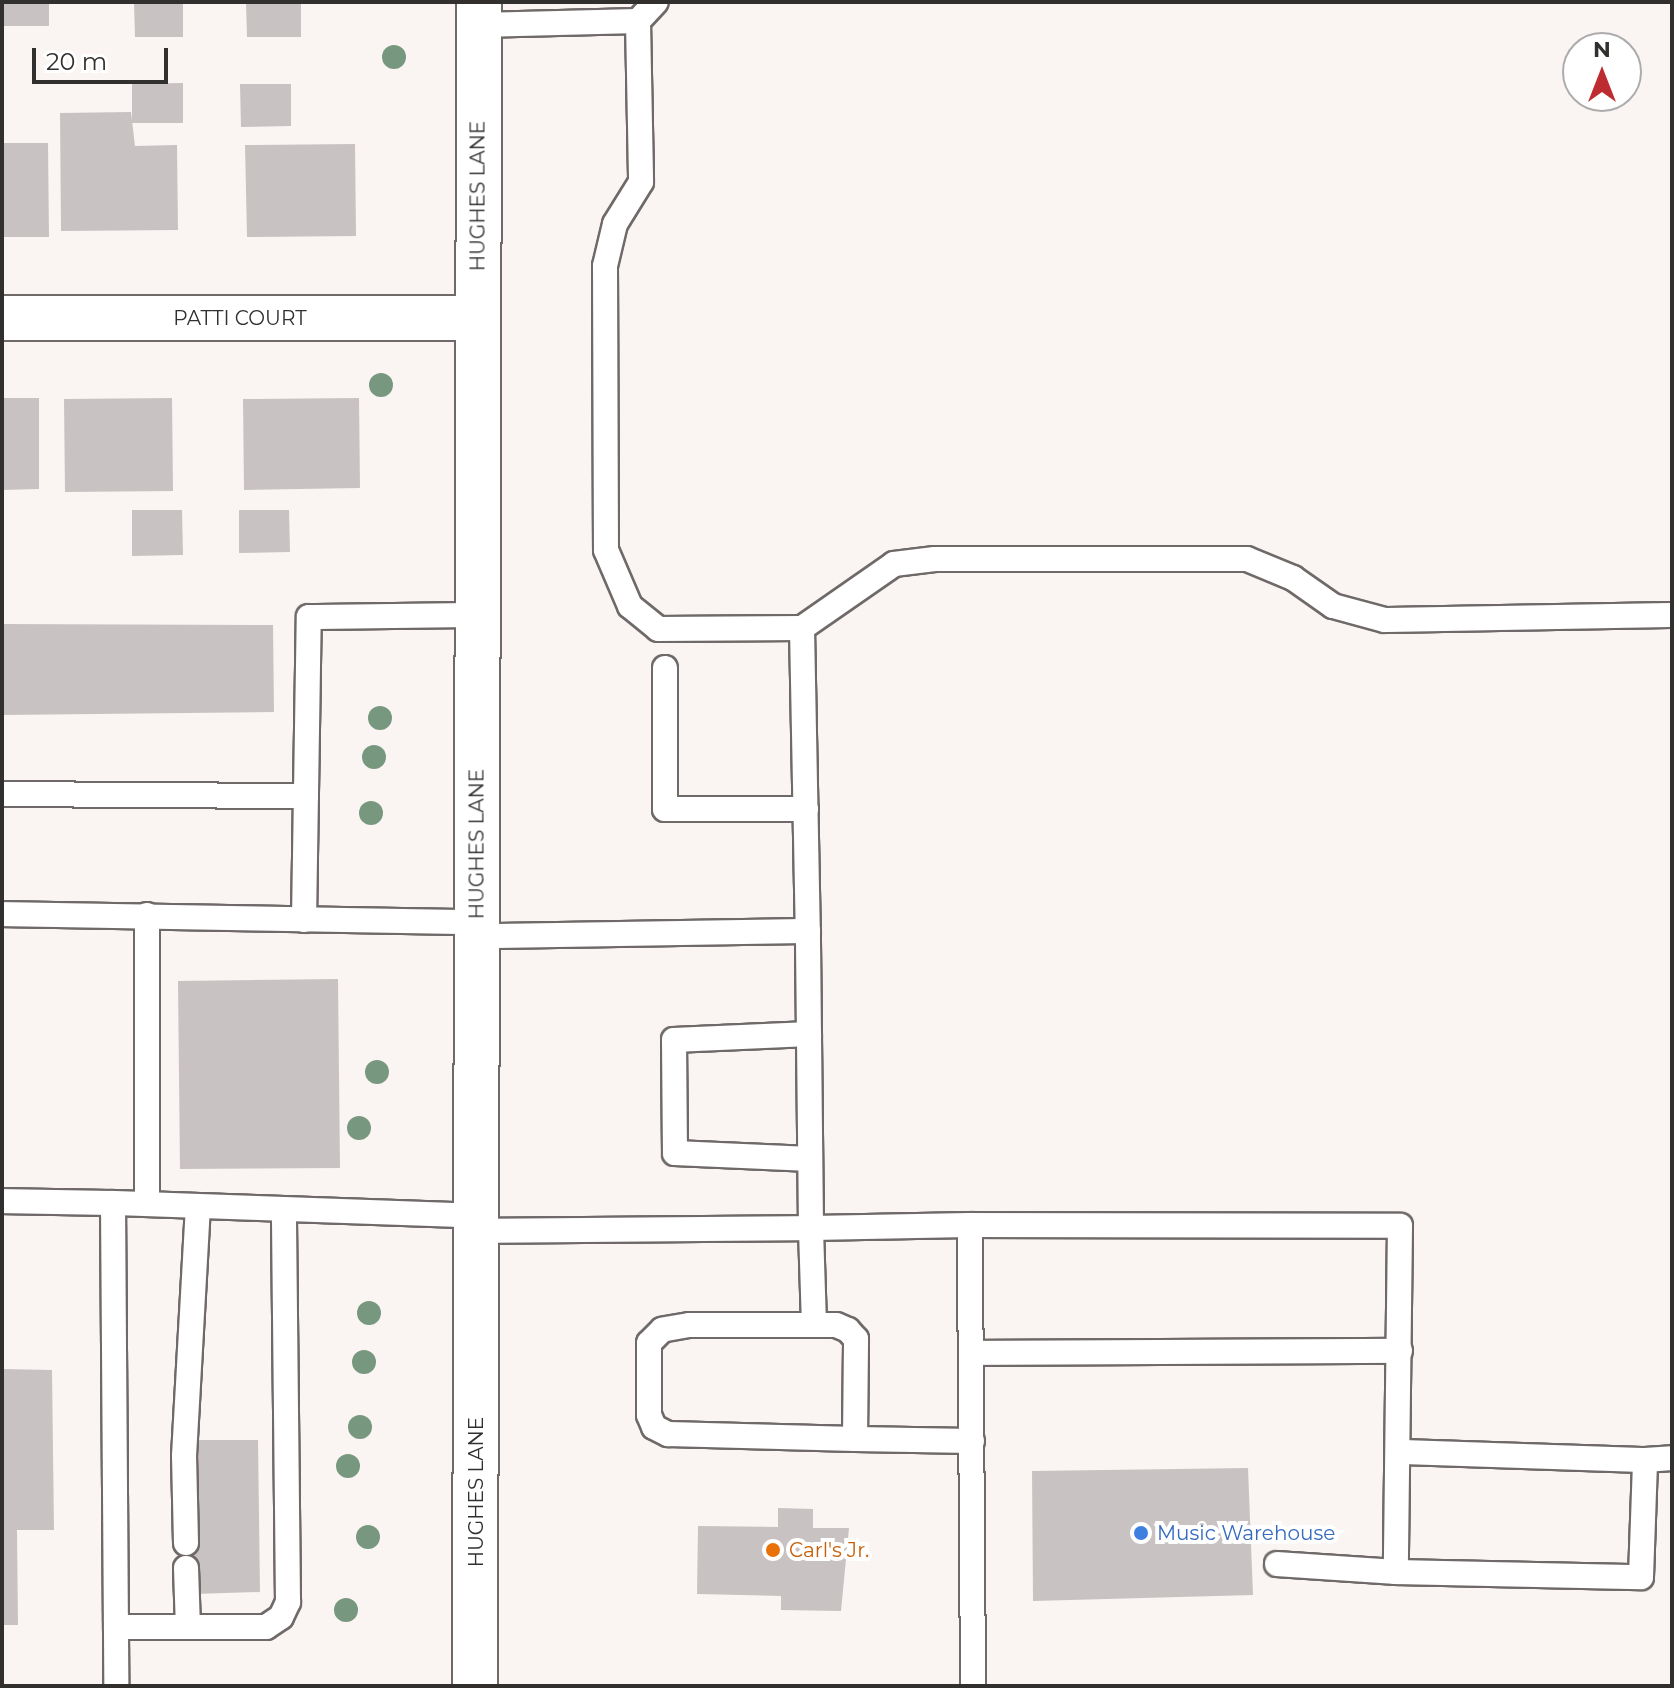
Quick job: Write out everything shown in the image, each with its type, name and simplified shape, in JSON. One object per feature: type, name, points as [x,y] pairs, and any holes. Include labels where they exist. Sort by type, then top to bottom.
[{"type":"street","name":"HUGHES LANE","points":[[475,1686],[479,14]]},
{"type":"street","name":"PATTI COURT","points":[[2,318],[478,318]]},
{"type":"lane","points":[[656,2],[638,21],[641,182],[615,224],[605,266],[606,550],[630,606],[658,629],[802,628],[894,564],[935,559],[1247,559],[1293,578],[1333,606],[1385,620],[1672,615]]},
{"type":"lane","points":[[479,14],[638,21]]},
{"type":"lane","points":[[304,920],[309,617],[478,615]]},
{"type":"lane","points":[[802,628],[814,1325]]},
{"type":"lane","points":[[665,668],[665,809],[806,809]]},
{"type":"lane","points":[[2,794],[306,796]]},
{"type":"lane","points":[[2,914],[147,915],[477,929],[808,931]]},
{"type":"lane","points":[[147,915],[147,1202]]},
{"type":"lane","points":[[809,1034],[674,1040],[674,1068],[675,1153],[810,1159]]},
{"type":"lane","points":[[2,1201],[147,1202],[198,1208],[476,1223],[811,1228],[970,1225],[1400,1226],[1400,1452],[1396,1572]]},
{"type":"lane","points":[[113,1203],[116,1686]]},
{"type":"lane","points":[[188,1627],[184,1456],[198,1208]]},
{"type":"lane","points":[[116,1627],[266,1627],[281,1617],[288,1602],[284,1213]]},
{"type":"lane","points":[[970,1225],[973,1686]]},
{"type":"lane","points":[[855,1439],[856,1339],[836,1325],[689,1325],[662,1330],[649,1343],[649,1415],[654,1427],[668,1434],[855,1439],[972,1441]]},
{"type":"lane","points":[[971,1353],[1400,1351]]},
{"type":"lane","points":[[1400,1452],[1645,1460],[1672,1458]]},
{"type":"lane","points":[[1277,1564],[1396,1572],[1641,1577],[1645,1460]]},
{"type":"building","points":[[2,2],[49,2],[49,26],[2,26]]},
{"type":"building","points":[[134,2],[183,2],[183,37],[135,37]]},
{"type":"building","points":[[246,2],[301,2],[301,37],[247,37]]},
{"type":"building","points":[[183,83],[183,123],[132,123],[132,84]]},
{"type":"building","points":[[240,84],[291,84],[291,126],[241,127]]},
{"type":"building","points":[[131,112],[135,146],[177,145],[178,230],[61,231],[60,113]]},
{"type":"building","points":[[2,143],[48,143],[49,237],[2,237]]},
{"type":"building","points":[[355,144],[356,236],[247,237],[245,145]]},
{"type":"building","points":[[2,398],[39,398],[39,489],[2,490]]},
{"type":"building","points":[[172,398],[173,491],[65,492],[64,399]]},
{"type":"building","points":[[359,398],[360,488],[244,490],[243,399]]},
{"type":"building","points":[[132,510],[182,510],[183,555],[132,556]]},
{"type":"building","points":[[239,510],[289,510],[290,552],[239,553]]},
{"type":"building","points":[[2,624],[273,625],[274,712],[2,715]]},
{"type":"building","points":[[338,979],[340,1168],[180,1169],[178,981]]},
{"type":"building","points":[[2,1369],[52,1370],[54,1530],[17,1530],[18,1625],[2,1625]]},
{"type":"building","points":[[190,1440],[258,1440],[260,1592],[193,1594]]},
{"type":"building","name":"Music Warehouse","points":[[1248,1468],[1253,1595],[1033,1601],[1032,1471]]},
{"type":"building","name":"Carl's Jr.","points":[[778,1508],[813,1509],[813,1528],[849,1528],[841,1611],[781,1610],[781,1596],[697,1594],[698,1526],[778,1527]]},
{"type":"place","name":"Music Warehouse","points":[[1141,1533]]},
{"type":"place","name":"Carl's Jr.","points":[[773,1550]]}]
